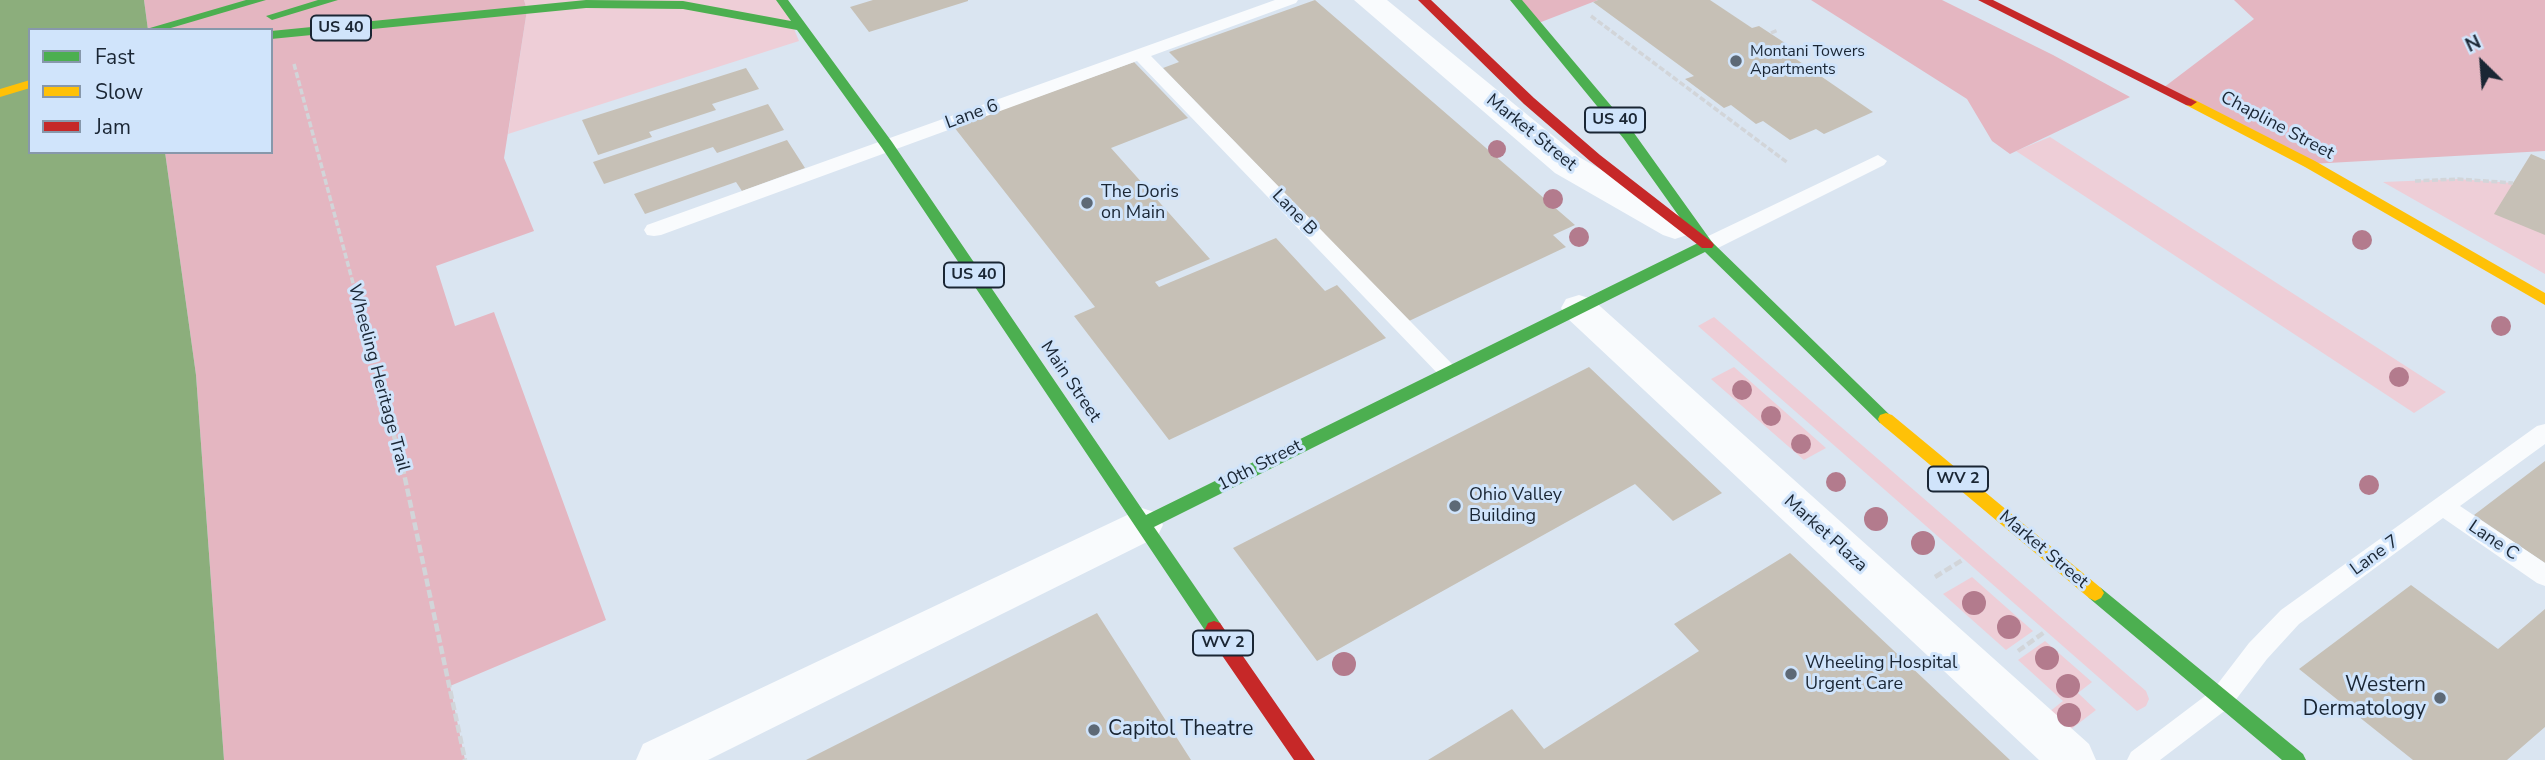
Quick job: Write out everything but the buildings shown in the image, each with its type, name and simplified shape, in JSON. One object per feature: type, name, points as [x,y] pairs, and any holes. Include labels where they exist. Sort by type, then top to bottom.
[{"type":"main road","points":[[134,28],[195,0]]},
{"type":"main road","points":[[156,28],[261,0]]},
{"type":"main road","points":[[259,20],[331,0]]},
{"type":"main road","name":"Main Street","points":[[782,0],[887,145],[1142,525],[1305,760]]},
{"type":"main road","points":[[1424,0],[1529,101],[1595,158],[1707,245]]},
{"type":"main road","name":"Market Street","points":[[1516,0],[1629,136],[1707,245],[1877,412],[2296,760]]},
{"type":"main road","name":"Chapline Street","points":[[1984,0],[2172,92],[2310,164],[2545,300]]},
{"type":"main road","name":"US 40","points":[[273,35],[586,4],[683,5],[802,27]]},
{"type":"main road","points":[[0,93],[28,85]]},
{"type":"main road","name":"10th Street","points":[[1142,525],[1707,245]]},
{"type":"street","name":"Market Street","points":[[1370,0],[1567,165],[1707,245]]},
{"type":"street","name":"Market Plaza","points":[[1579,308],[2071,760]]},
{"type":"street","name":"10th Street","points":[[660,760],[1142,525]]},
{"type":"lane","name":"Lane 6","points":[[654,230],[1290,0]]},
{"type":"lane","name":"Lane B","points":[[1140,55],[1448,372]]},
{"type":"lane","points":[[1707,245],[1878,161]]},
{"type":"lane","name":"Lane 7","points":[[2140,760],[2222,698],[2258,651],[2290,617],[2545,432]]},
{"type":"lane","name":"Lane C","points":[[2442,506],[2545,576]]},
{"type":"path","points":[[1591,16],[1788,163]]},
{"type":"path","points":[[1771,33],[1778,30]]},
{"type":"path","name":"Wheeling Heritage Trail","points":[[294,63],[403,469],[465,760]]},
{"type":"path","points":[[2408,181],[2458,179],[2513,184]]},
{"type":"shaded area","points":[[0,0],[144,0],[148,28],[28,28],[28,154],[165,154],[196,375],[224,760],[0,760]]},
{"type":"shaded area","points":[[144,0],[524,0],[527,10],[504,158],[534,231],[436,266],[455,326],[494,312],[606,620],[450,686],[465,760],[224,760],[196,375],[165,154],[273,154],[273,28],[148,28]]},
{"type":"shaded area","points":[[524,0],[782,0],[799,41],[508,134],[527,10]]},
{"type":"shaded area","points":[[1516,0],[1598,0],[1536,24]]},
{"type":"shaded area","points":[[1811,0],[1942,0],[2130,97],[2010,154],[1992,141],[1967,99]]},
{"type":"shaded area","points":[[2234,0],[2545,0],[2545,151],[2310,164],[2163,88],[2254,19]]},
{"type":"shaded area","points":[[2050,137],[2446,392],[2414,413],[2016,151]]},
{"type":"shaded area","points":[[2458,179],[2513,183],[2545,235],[2545,274],[2383,182]]},
{"type":"shaded area","points":[[1714,317],[2146,691],[2149,699],[2146,706],[2137,711],[1698,326]]},
{"type":"shaded area","points":[[1734,367],[1826,448],[1804,460],[1711,379]]},
{"type":"shaded area","points":[[1972,577],[2033,631],[2006,650],[1943,594]]},
{"type":"shaded area","points":[[2045,641],[2092,682],[2078,693],[2096,710],[2070,730],[2049,712],[2063,701],[2018,660]]},
{"type":"traffic: fast","points":[[156,28],[260,0]]},
{"type":"traffic: fast","points":[[272,16],[332,0]]},
{"type":"traffic: fast","points":[[782,0],[887,145],[1214,629]]},
{"type":"traffic: fast","points":[[1516,0],[1629,136],[1707,245],[1886,419]]},
{"type":"traffic: fast","points":[[273,35],[586,4],[683,5],[802,27]]},
{"type":"traffic: fast","points":[[1142,525],[1707,245]]},
{"type":"traffic: fast","points":[[2095,593],[2296,760]]},
{"type":"traffic: slow","points":[[0,93],[28,85]]},
{"type":"traffic: slow","points":[[2191,102],[2310,164],[2545,300]]},
{"type":"traffic: slow","points":[[1886,419],[2095,593]]},
{"type":"traffic: jam","points":[[1424,0],[1529,101],[1595,158],[1707,245]]},
{"type":"traffic: jam","points":[[1984,0],[2191,102]]},
{"type":"traffic: jam","points":[[1214,629],[1305,760]]},
{"type":"place","name":"Montani Towers Apartments","points":[[1736,61]]},
{"type":"place","name":"The Doris on Main","points":[[1087,203]]},
{"type":"place","name":"Ohio Valley Building","points":[[1455,506]]},
{"type":"place","name":"Wheeling Hospital Urgent Care","points":[[1791,674]]},
{"type":"place","name":"Western Dermatology","points":[[2440,698]]},
{"type":"place","name":"Capitol Theatre","points":[[1094,730]]}]
